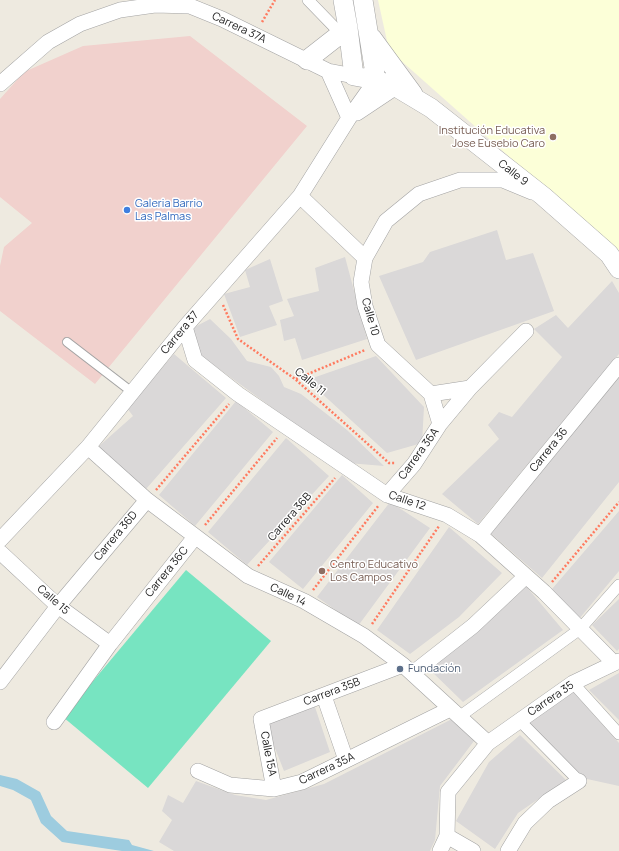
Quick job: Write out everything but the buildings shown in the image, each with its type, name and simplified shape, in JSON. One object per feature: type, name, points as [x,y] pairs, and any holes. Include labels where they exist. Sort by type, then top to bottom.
[{"type":"street","points":[[308,0],[344,31]]},
{"type":"street","points":[[343,0],[344,31],[354,76]]},
{"type":"street","points":[[363,0],[376,80]]},
{"type":"street","name":"Carrera 37A","points":[[0,84],[48,42],[116,5],[190,3],[328,71],[354,76]]},
{"type":"street","points":[[307,60],[344,31]]},
{"type":"street","points":[[370,36],[416,98]]},
{"type":"street","points":[[328,71],[349,118]]},
{"type":"street","name":"Calle 9","points":[[354,76],[376,80],[396,87],[431,108],[543,196],[609,254],[619,269]]},
{"type":"street","name":"Carrera 37","points":[[0,540],[88,447],[185,327],[300,196],[349,118],[376,80]]},
{"type":"street","name":"Carrera 37","points":[[349,118],[396,87]]},
{"type":"street","points":[[300,196],[365,258],[386,221],[419,194],[460,180],[502,180],[543,196]]},
{"type":"street","name":"Calle 10","points":[[365,258],[362,282],[365,306],[378,345],[431,394]]},
{"type":"street","name":"Calle 12","points":[[185,327],[196,360],[238,394],[387,495],[447,515],[480,535],[544,592],[580,629],[616,662]]},
{"type":"street","name":"Carrera 36A","points":[[387,495],[414,464],[440,424],[470,388],[526,331]]},
{"type":"street","name":"Carrera 36","points":[[480,535],[619,365]]},
{"type":"street","points":[[440,424],[431,394],[470,388]]},
{"type":"street","name":"Calle 14","points":[[88,447],[147,500],[248,576],[304,601],[364,636],[408,669],[488,743]]},
{"type":"street","name":"Carrera 36D","points":[[0,682],[58,606],[147,500]]},
{"type":"street","name":"Carrera 36C","points":[[54,722],[110,644],[195,537]]},
{"type":"street","name":"Calle 15","points":[[0,552],[58,606],[110,644]]},
{"type":"street","name":"Carrera 35B","points":[[261,719],[324,696],[408,669],[472,626],[526,576]]},
{"type":"street","name":"Carrera 35A","points":[[198,771],[230,785],[274,789],[302,782],[346,760],[455,713],[580,629],[619,585]]},
{"type":"street","name":"Carrera 35","points":[[488,743],[573,683],[616,662]]},
{"type":"street","points":[[573,683],[619,734]]},
{"type":"street","points":[[324,696],[346,760]]},
{"type":"street","name":"Calle 15A","points":[[261,719],[274,789]]},
{"type":"street","points":[[508,851],[525,823],[548,801],[579,781],[519,720]]},
{"type":"street","points":[[440,851],[446,836],[448,792],[488,743]]},
{"type":"street","points":[[446,836],[473,851]]},
{"type":"lane","points":[[67,342],[132,392]]},
{"type":"path","points":[[254,34],[274,0]]},
{"type":"path","name":"Calle 11","points":[[217,290],[238,339],[296,379],[390,463],[414,464]]},
{"type":"path","points":[[296,379],[378,345]]},
{"type":"path","points":[[147,500],[238,394]]},
{"type":"path","name":"Carrera 36C","points":[[195,537],[286,427]]},
{"type":"path","name":"Carrera 36B","points":[[248,576],[344,467]]},
{"type":"path","points":[[304,601],[387,495]]},
{"type":"path","points":[[544,592],[619,502]]},
{"type":"path","points":[[364,636],[447,515]]},
{"type":"shaded area","name":"Institución Educativa Jose Eusebio Caro","points":[[378,0],[619,0],[619,265],[585,224],[389,50]]},
{"type":"shaded area","name":"Galeria Barrio Las Palmas","points":[[190,36],[307,126],[95,384],[0,311],[0,266],[4,247],[32,223],[0,197],[0,99],[24,72],[83,46]]},
{"type":"shaded area","points":[[497,230],[506,260],[533,253],[554,311],[416,360],[379,276],[423,262],[430,252]]},
{"type":"shaded area","points":[[345,257],[367,339],[302,360],[295,338],[284,341],[280,320],[294,316],[287,299],[319,291],[315,268]]},
{"type":"shaded area","points":[[270,259],[283,301],[269,306],[277,325],[240,337],[224,294],[250,287],[245,270]]},
{"type":"shaded area","points":[[612,281],[619,293],[619,354],[478,524],[442,494],[499,439],[488,425],[499,412],[512,417],[562,357],[534,329],[556,315],[568,328]]},
{"type":"shaded area","points":[[210,319],[231,339],[247,361],[271,367],[279,376],[284,387],[301,394],[347,430],[384,466],[348,463],[200,355],[191,329]]},
{"type":"shaded area","points":[[174,354],[226,398],[146,489],[98,447],[133,416],[127,408]]},
{"type":"shaded area","points":[[376,356],[424,407],[422,443],[387,453],[307,380]]},
{"type":"shaded area","points":[[619,377],[619,482],[542,578],[489,532]]},
{"type":"shaded area","points":[[236,401],[273,432],[195,526],[159,495]]},
{"type":"shaded area","points":[[286,438],[329,476],[247,565],[208,532]]},
{"type":"shaded area","points":[[342,475],[373,503],[303,589],[269,562]]},
{"type":"shaded area","points":[[390,502],[430,528],[358,626],[317,597]]},
{"type":"shaded area","points":[[619,511],[619,571],[579,619],[552,589]]},
{"type":"shaded area","points":[[449,527],[502,573],[459,617],[410,654],[377,630]]},
{"type":"shaded area","points":[[525,585],[563,630],[463,702],[428,668]]},
{"type":"shaded area","points":[[619,599],[619,649],[617,651],[592,625]]},
{"type":"shaded area","points":[[619,673],[619,720],[589,690]]},
{"type":"shaded area","points":[[571,689],[619,743],[619,786],[578,777],[529,723]]},
{"type":"shaded area","points":[[314,704],[330,752],[284,771],[265,723]]},
{"type":"shaded area","points":[[452,719],[474,741],[440,786],[435,840],[430,851],[174,851],[159,842],[172,820],[162,811],[168,795],[183,803],[196,781],[235,795],[266,800],[324,784]]},
{"type":"shaded area","points":[[520,735],[566,780],[518,813],[495,849],[456,821],[489,762]]},
{"type":"green space","points":[[186,570],[271,641],[148,788],[63,717]]},
{"type":"water","points":[[0,775],[17,779],[40,792],[51,816],[67,831],[129,840],[132,845],[154,851],[122,851],[62,842],[41,823],[31,800],[13,790],[0,786]]},
{"type":"place","name":"Institución Educativa Jose Eusebio Caro","points":[[553,137]]},
{"type":"place","name":"Galeria Barrio Las Palmas","points":[[127,210]]},
{"type":"place","name":"Centro Educativo Los Campos","points":[[322,571]]},
{"type":"place","name":"Fundación","points":[[400,669]]}]
